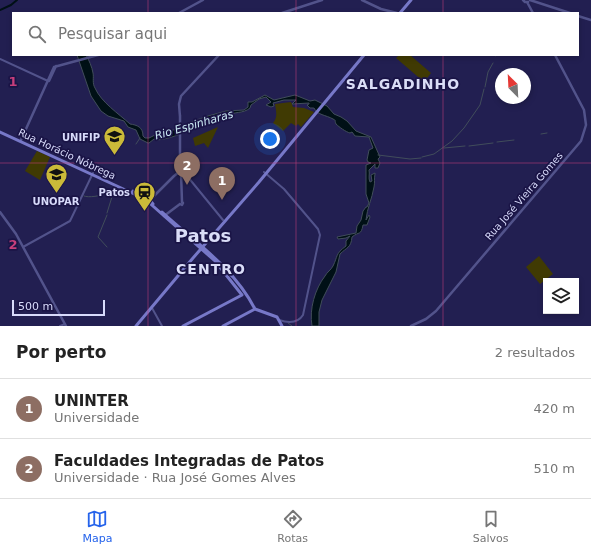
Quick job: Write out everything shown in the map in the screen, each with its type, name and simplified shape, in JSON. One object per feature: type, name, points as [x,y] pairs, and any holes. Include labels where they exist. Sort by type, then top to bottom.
[{"type":"main road","points":[[181,12],[202,0]]},
{"type":"main road","points":[[285,12],[322,0]]},
{"type":"main road","points":[[362,0],[390,12]]},
{"type":"main road","points":[[401,12],[409,1],[416,0]]},
{"type":"main road","points":[[523,0],[524,2],[529,1],[567,12]]},
{"type":"main road","points":[[529,1],[533,12]]},
{"type":"main road","points":[[579,16],[591,20]]},
{"type":"main road","points":[[21,140],[54,67],[94,56]]},
{"type":"main road","points":[[164,215],[181,202],[180,101],[183,93],[218,56]]},
{"type":"main road","points":[[202,247],[363,56]]},
{"type":"main road","name":"Rua José Vieira Gomes","points":[[411,326],[426,319],[436,311],[581,141],[586,124],[584,110],[556,56]]},
{"type":"main road","name":"Rua Horácio Nóbrega","points":[[0,131],[149,201],[218,260],[229,275]]},
{"type":"main road","points":[[149,201],[180,170]]},
{"type":"main road","points":[[136,326],[194,257],[223,219],[266,172]]},
{"type":"main road","points":[[1,213],[15,232],[65,325]]},
{"type":"main road","points":[[229,275],[248,297],[255,309],[278,317],[281,322]]},
{"type":"main road","points":[[183,326],[242,294],[229,275]]},
{"type":"main road","points":[[223,326],[255,309]]},
{"type":"street","points":[[0,60],[48,81]]},
{"type":"street","points":[[180,170],[223,219]]},
{"type":"street","points":[[266,172],[284,189],[316,226],[320,239],[302,317],[292,322],[281,322]]},
{"type":"street","points":[[23,246],[70,221],[92,173]]},
{"type":"street","points":[[152,306],[162,326]]},
{"type":"street","points":[[60,326],[65,325]]},
{"type":"shaded area","points":[[398,56],[411,56],[431,73],[424,82],[396,58]]},
{"type":"shaded area","points":[[291,102],[293,107],[304,108],[314,112],[301,127],[298,124],[296,126],[291,123],[283,131],[273,123],[276,116],[275,104]]},
{"type":"shaded area","points":[[218,127],[208,148],[204,143],[195,146],[193,138]]},
{"type":"shaded area","points":[[37,151],[50,157],[40,180],[25,171]]},
{"type":"shaded area","points":[[539,256],[553,274],[548,278],[543,278],[543,282],[540,284],[526,267]]},
{"type":"water","points":[[77,56],[86,56],[93,71],[94,86],[101,98],[130,124],[139,127],[145,138],[149,138],[163,131],[183,129],[191,122],[208,116],[226,111],[244,110],[248,107],[248,102],[252,102],[265,95],[274,100],[295,95],[310,101],[315,100],[327,106],[334,114],[347,121],[356,131],[371,137],[380,157],[378,159],[380,163],[378,168],[375,168],[375,164],[369,170],[370,182],[372,181],[371,175],[375,173],[374,187],[366,220],[369,215],[370,217],[367,225],[363,225],[360,232],[352,237],[350,245],[340,254],[336,272],[322,300],[319,312],[319,326],[312,326],[311,320],[312,306],[318,287],[333,266],[338,253],[346,246],[346,241],[350,236],[338,239],[337,237],[356,233],[363,211],[369,203],[366,194],[366,165],[371,163],[367,160],[369,150],[373,148],[369,137],[355,136],[352,132],[350,133],[345,131],[336,124],[335,120],[319,114],[314,108],[310,108],[307,105],[309,103],[292,104],[296,100],[284,100],[273,103],[274,106],[271,107],[266,105],[271,102],[266,97],[259,99],[247,110],[229,114],[223,120],[198,126],[172,137],[157,140],[154,139],[148,143],[140,139],[136,130],[128,127],[124,121],[108,116],[101,111],[91,96]]},
{"type":"waterway","points":[[0,10],[11,5],[17,0]]},
{"type":"waterway","points":[[485,87],[488,72],[493,63]]},
{"type":"waterway","points":[[422,157],[434,154],[452,141],[464,128],[480,105],[484,89]]},
{"type":"waterway","name":"Rio Espinharas","points":[[312,105],[325,112]]},
{"type":"waterway","points":[[541,134],[547,133]]},
{"type":"waterway","points":[[136,144],[140,138]]},
{"type":"waterway","points":[[497,142],[514,140]]},
{"type":"waterway","points":[[469,146],[493,143]]},
{"type":"waterway","points":[[444,148],[465,146]]},
{"type":"waterway","points":[[378,155],[410,159],[421,158]]},
{"type":"waterway","points":[[107,213],[115,187]]},
{"type":"waterway","points":[[84,196],[89,197],[106,193]]},
{"type":"waterway","points":[[107,215],[98,237],[107,247]]},
{"type":"waterway","points":[[288,323],[292,326]]},
{"type":"place","name":"UNIFIP","points":[[115,156]]},
{"type":"place","name":"Faculdades Integradas de Patos","points":[[187,185]]},
{"type":"place","name":"UNOPAR","points":[[56,194]]},
{"type":"place","name":"UNINTER","points":[[222,200]]},
{"type":"place","name":"Patos","points":[[145,212]]},
{"type":"district","name":"SALGADINHO","points":[[403,84]]},
{"type":"district","name":"Patos","points":[[203,235]]},
{"type":"district","name":"CENTRO","points":[[211,269]]}]
